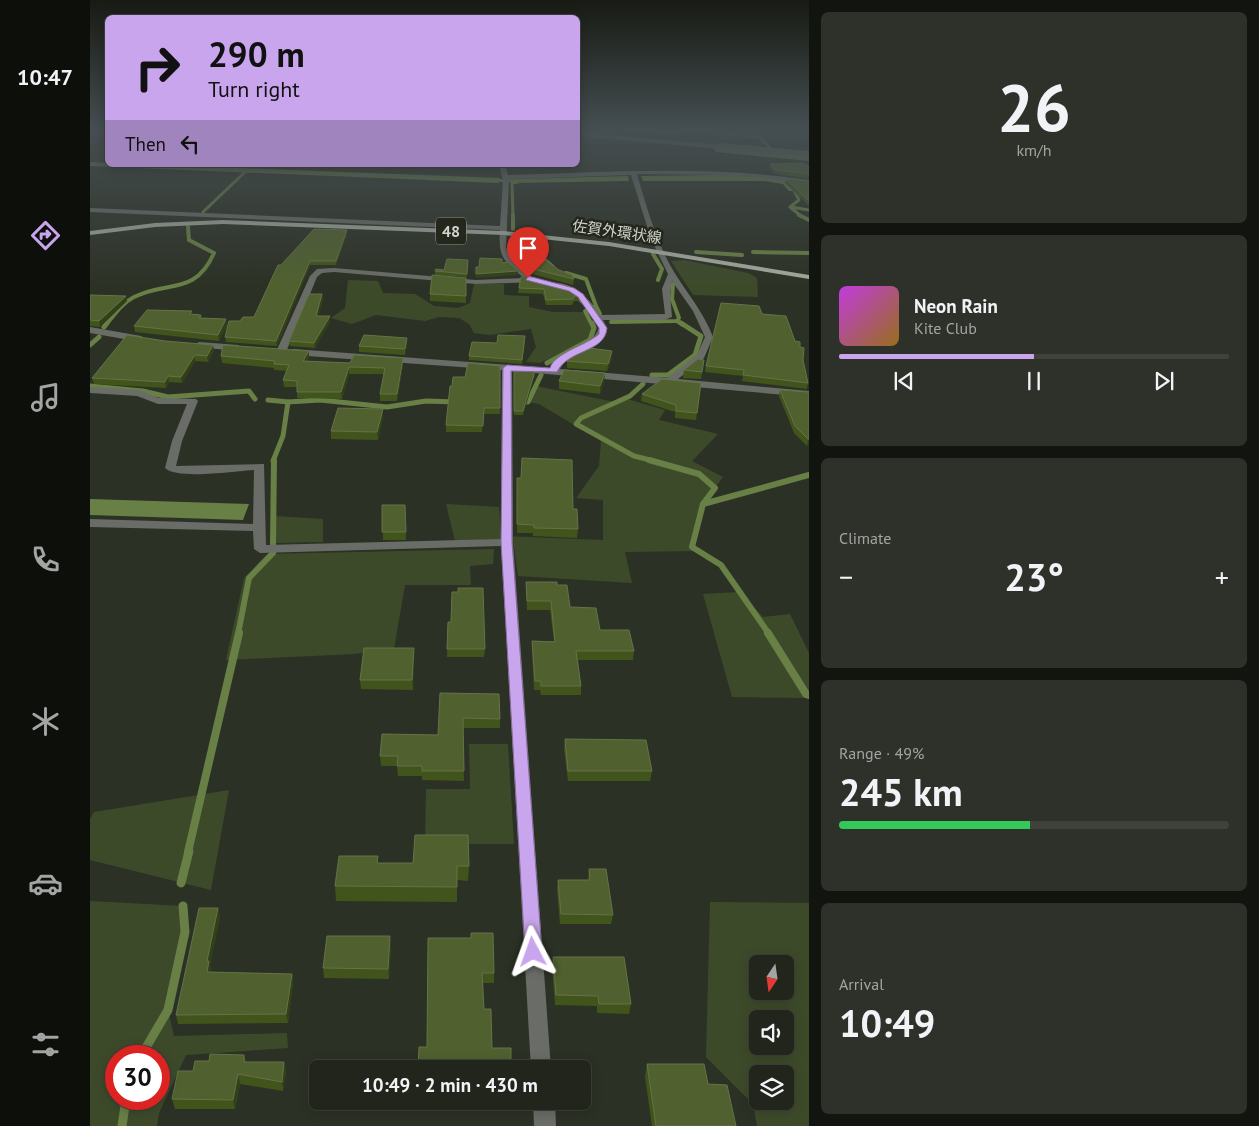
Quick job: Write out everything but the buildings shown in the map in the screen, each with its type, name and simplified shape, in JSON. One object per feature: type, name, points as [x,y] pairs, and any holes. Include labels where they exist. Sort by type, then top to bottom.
[{"type":"main road","name":"佐賀外環状線","points":[[90,233],[155,225],[223,222],[504,230],[661,252],[809,277]]},
{"type":"street","points":[[506,182],[502,247],[508,260],[528,278]]},
{"type":"street","points":[[637,182],[671,275],[702,317],[709,337],[701,356],[670,381]]},
{"type":"street","points":[[91,211],[504,230]]},
{"type":"street","points":[[554,370],[556,364],[594,343],[602,335],[603,328],[581,295],[572,289],[528,278],[476,282],[334,270],[320,271],[314,276],[276,351],[554,370],[809,394]]},
{"type":"street","points":[[598,318],[664,317],[668,315],[665,294],[671,275]]},
{"type":"street","points":[[90,340],[94,331],[146,339]]},
{"type":"street","points":[[185,344],[252,349]]},
{"type":"street","points":[[507,368],[507,542],[541,1060]]},
{"type":"street","points":[[90,390],[139,394],[158,401],[193,401],[170,468],[180,471],[260,466],[260,549],[450,546],[507,542]]},
{"type":"street","points":[[90,523],[259,528]]},
{"type":"street","points":[[545,1110],[546,1126]]},
{"type":"shaded area","points":[[463,182],[499,182],[498,183]]},
{"type":"shaded area","points":[[512,182],[597,182],[512,183]]},
{"type":"shaded area","points":[[768,182],[790,182],[805,190],[789,191],[783,184]]},
{"type":"shaded area","points":[[684,260],[748,273],[757,278],[758,297],[693,295],[671,261]]},
{"type":"shaded area","points":[[348,280],[378,281],[383,293],[415,294],[434,306],[458,308],[470,303],[474,284],[504,284],[504,295],[529,296],[529,307],[553,312],[583,312],[593,329],[588,339],[540,363],[526,362],[536,347],[531,329],[490,335],[474,333],[469,324],[459,318],[439,317],[425,321],[376,315],[352,324],[331,318],[345,308]]},
{"type":"shaded area","points":[[536,386],[615,402],[624,398],[665,410],[659,420],[718,434],[692,461],[723,477],[703,504],[692,547],[699,551],[625,552],[632,583],[518,576],[513,539],[455,541],[446,504],[499,507],[501,536],[603,540],[603,500],[576,498],[599,466],[601,441],[539,404],[528,402]]},
{"type":"shaded area","points":[[90,499],[249,504],[243,520],[90,515]]},
{"type":"shaded area","points":[[274,516],[323,519],[323,542],[276,543]]},
{"type":"shaded area","points":[[494,549],[493,564],[470,566],[471,585],[405,585],[394,649],[354,654],[226,660],[244,578],[267,554]]},
{"type":"shaded area","points":[[740,592],[763,617],[790,614],[809,653],[809,698],[732,697],[703,594]]},
{"type":"shaded area","points":[[469,744],[508,744],[514,844],[425,844],[426,789],[470,789]]},
{"type":"shaded area","points":[[229,790],[211,890],[90,860],[90,819],[94,812]]},
{"type":"shaded area","points":[[90,901],[183,906],[185,932],[168,1010],[174,1036],[287,1033],[288,1048],[186,1055],[170,1089],[170,1045],[105,1045],[105,1110],[160,1110],[157,1126],[90,1126]]},
{"type":"shaded area","points":[[710,902],[809,903],[809,1126],[757,1126],[754,1110],[794,1110],[794,1065],[749,1065],[749,1100],[706,1057]]},
{"type":"waterway","points":[[203,212],[235,182]]},
{"type":"waterway","points":[[513,216],[512,183],[518,182]]},
{"type":"waterway","points":[[793,188],[799,200],[790,207],[801,216]]},
{"type":"waterway","points":[[791,207],[809,210]]},
{"type":"waterway","points":[[513,216],[513,229]]},
{"type":"waterway","points":[[801,216],[809,220]]},
{"type":"waterway","points":[[106,325],[115,313],[134,297],[146,292],[180,285],[198,276],[207,267],[214,253],[189,240],[188,227]]},
{"type":"waterway","points":[[513,238],[514,246],[530,247],[553,267]]},
{"type":"waterway","points":[[696,252],[742,255]]},
{"type":"waterway","points":[[753,252],[809,253]]},
{"type":"waterway","points":[[653,254],[662,269],[658,280]]},
{"type":"waterway","points":[[566,273],[586,279],[596,306]]},
{"type":"waterway","points":[[673,284],[672,299],[679,318],[677,321]]},
{"type":"waterway","points":[[592,325],[585,311],[596,306]]},
{"type":"waterway","points":[[596,306],[600,314]]},
{"type":"waterway","points":[[611,322],[677,321]]},
{"type":"waterway","points":[[677,321],[683,325]]},
{"type":"waterway","points":[[104,327],[107,323]]},
{"type":"waterway","points":[[547,363],[590,340],[594,328],[592,323]]},
{"type":"waterway","points":[[652,375],[668,375],[695,355],[701,336],[681,323]]},
{"type":"waterway","points":[[90,345],[99,337]]},
{"type":"waterway","points":[[518,402],[528,402],[541,375]]},
{"type":"waterway","points":[[643,384],[630,396],[581,418],[576,424],[634,456],[654,461]]},
{"type":"waterway","points":[[90,386],[143,391],[168,397],[249,391],[255,399]]},
{"type":"waterway","points":[[268,400],[288,402]]},
{"type":"waterway","points":[[288,402],[320,400],[387,407],[426,401],[456,402]]},
{"type":"waterway","points":[[273,461],[283,436],[288,402]]},
{"type":"waterway","points":[[273,544],[274,460]]},
{"type":"waterway","points":[[649,460],[699,474],[715,488],[703,504]]},
{"type":"waterway","points":[[703,504],[809,475]]},
{"type":"waterway","points":[[703,504],[692,547],[721,565],[769,634]]},
{"type":"waterway","points":[[238,634],[249,578],[273,553]]},
{"type":"waterway","points":[[188,852],[239,633]]},
{"type":"waterway","points":[[768,633],[806,694],[809,695]]},
{"type":"waterway","points":[[181,883],[189,851]]},
{"type":"waterway","points":[[147,1045],[168,1010],[185,932],[183,906]]},
{"type":"waterway","points":[[122,1126],[124,1110]]},
{"type":"route","points":[[528,278],[572,289],[581,295],[603,328],[602,335],[594,343],[567,356],[556,364],[554,370],[507,368],[507,542],[533,952]]}]
